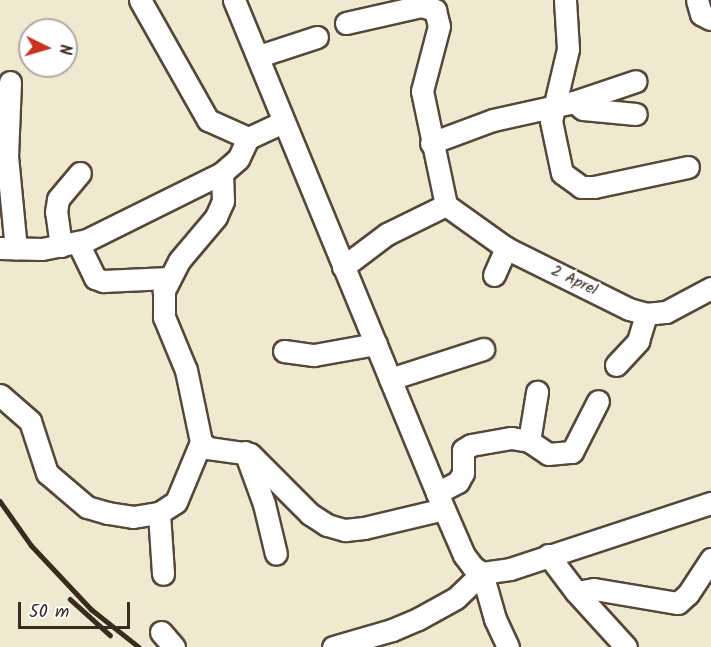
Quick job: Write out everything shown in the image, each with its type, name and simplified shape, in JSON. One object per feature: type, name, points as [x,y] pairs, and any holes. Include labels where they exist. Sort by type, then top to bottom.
[{"type":"street","points":[[140,0],[208,120],[222,129],[248,138]]},
{"type":"street","points":[[234,0],[464,555],[482,573],[495,619],[508,647]]},
{"type":"street","points":[[565,0],[568,49],[552,108],[552,135],[562,173],[581,187],[688,167]]},
{"type":"street","points":[[697,0],[701,14],[710,19]]},
{"type":"street","points":[[343,267],[387,234],[446,205],[431,144],[422,91],[439,26],[435,10],[421,6],[346,23]]},
{"type":"street","points":[[259,57],[317,37]]},
{"type":"street","points":[[431,144],[493,120],[552,108],[636,81]]},
{"type":"street","points":[[10,82],[7,156],[8,249],[69,244],[126,224],[222,173],[238,159],[248,138],[283,122]]},
{"type":"street","points":[[574,102],[583,109],[636,114]]},
{"type":"street","points":[[80,173],[58,199],[69,244],[95,278],[103,281],[168,278]]},
{"type":"street","points":[[0,395],[30,421],[47,473],[66,492],[87,507],[133,517],[159,513],[176,502],[183,492],[201,442],[186,370],[164,317],[168,278],[193,242],[216,217],[223,201],[222,173]]},
{"type":"street","name":"2 Aprel","points":[[446,205],[506,248],[646,314]]},
{"type":"street","points":[[494,275],[506,248]]},
{"type":"street","points":[[616,365],[638,341],[646,314],[666,312],[711,288]]},
{"type":"street","points":[[284,351],[314,355],[376,344]]},
{"type":"street","points":[[390,379],[483,349]]},
{"type":"street","points":[[529,441],[537,392]]},
{"type":"street","points":[[201,442],[208,448],[245,452],[260,462],[310,514],[327,525],[364,528],[441,501],[463,473],[464,450],[471,445],[511,438],[529,441],[548,454],[572,452],[598,401]]},
{"type":"street","points":[[245,452],[264,504],[276,554]]},
{"type":"street","points":[[333,647],[399,639],[456,598],[482,573],[510,569],[711,503]]},
{"type":"street","points":[[159,513],[163,574]]},
{"type":"street","points":[[548,555],[576,592],[626,647]]},
{"type":"street","points":[[576,592],[594,590],[678,603],[688,594],[711,559]]},
{"type":"railway","points":[[0,501],[31,545],[91,609],[139,647]]},
{"type":"railway","points":[[70,599],[110,635]]}]
